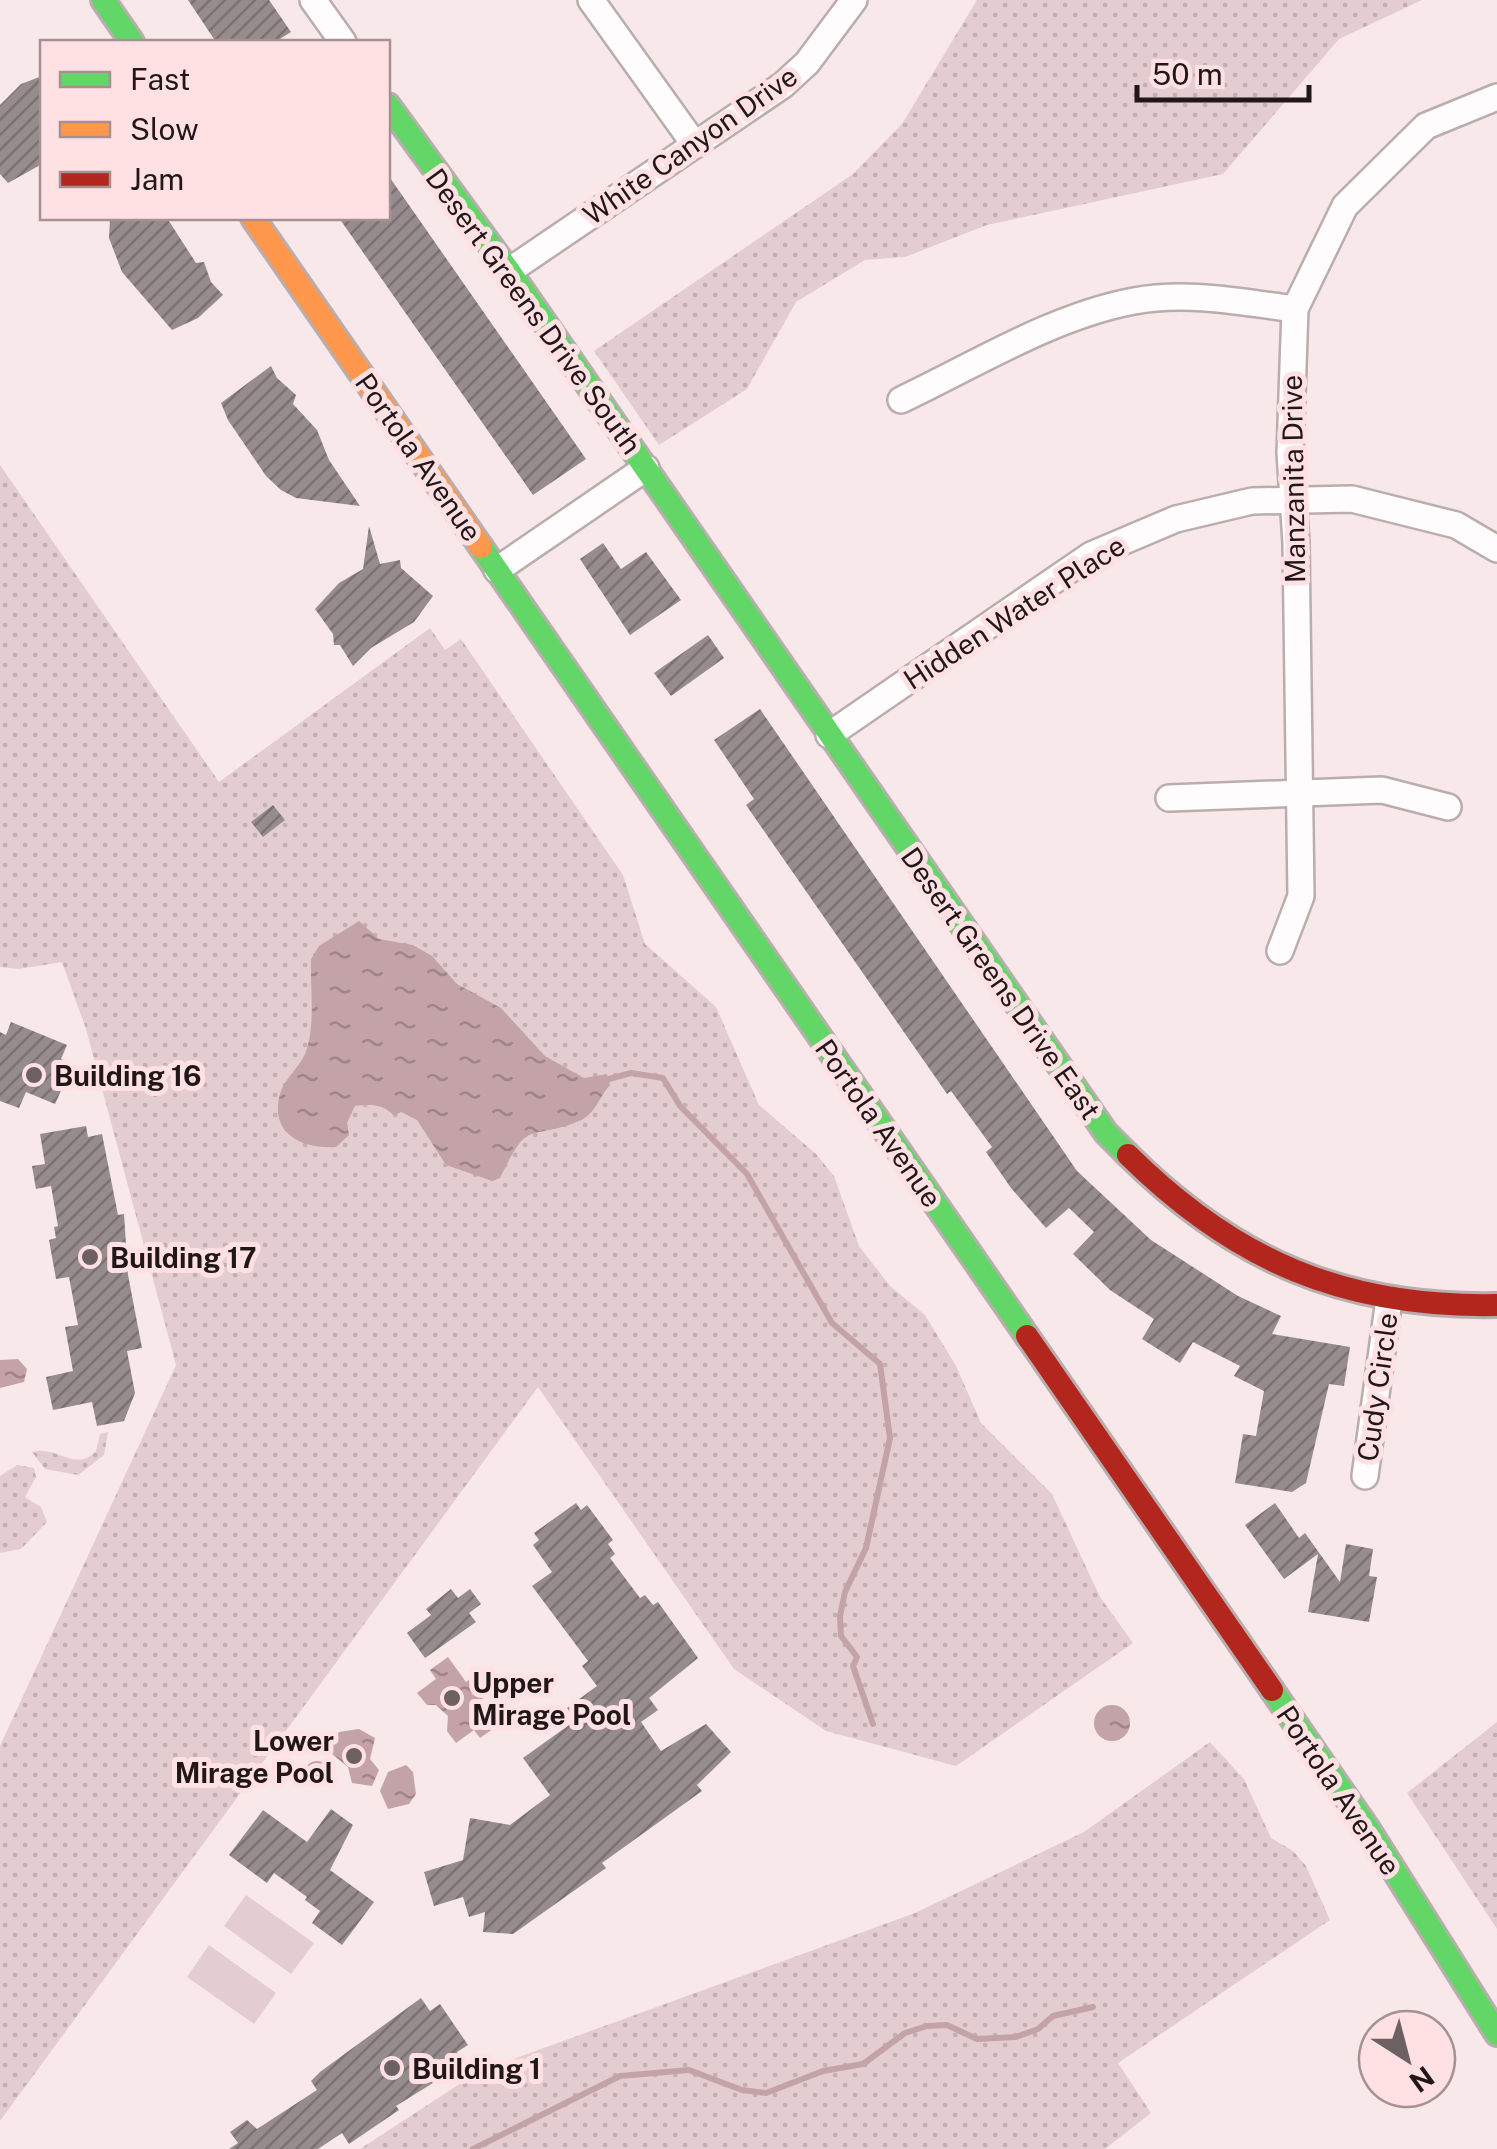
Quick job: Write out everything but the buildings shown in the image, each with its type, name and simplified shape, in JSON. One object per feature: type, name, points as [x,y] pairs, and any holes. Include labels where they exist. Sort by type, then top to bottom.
[{"type":"main road","points":[[102,0],[131,40]]},
{"type":"main road","name":"Desert Greens Drive South","points":[[390,108],[646,468]]},
{"type":"main road","name":"Portola Avenue","points":[[254,220],[1368,1829],[1497,2034]]},
{"type":"main road","name":"Desert Greens Drive East","points":[[646,468],[1106,1133],[1206,1224],[1246,1249],[1336,1284],[1389,1299],[1497,1305]]},
{"type":"street","points":[[312,0],[342,40]]},
{"type":"street","points":[[591,0],[695,145]]},
{"type":"street","name":"White Canyon Drive","points":[[508,271],[783,85],[806,63],[854,0]]},
{"type":"street","name":"Manzanita Drive","points":[[1280,951],[1301,896],[1289,406],[1295,309],[1345,206],[1426,126],[1497,97]]},
{"type":"street","points":[[901,400],[1076,318],[1136,300],[1217,298],[1295,309]]},
{"type":"street","points":[[497,570],[646,468]]},
{"type":"street","name":"Hidden Water Place","points":[[830,735],[1091,555],[1140,531],[1220,506],[1352,499],[1456,525],[1497,548]]},
{"type":"street","points":[[1168,798],[1382,790],[1448,807]]},
{"type":"street","name":"Cudy Circle","points":[[1365,1476],[1389,1299]]},
{"type":"shaded area","points":[[977,0],[1422,0],[1339,39],[1223,174],[987,225],[905,257],[865,260],[796,302],[747,389],[659,445],[594,351],[853,174],[902,124]]},
{"type":"shaded area","points":[[0,465],[219,782],[430,628],[445,650],[461,639],[623,875],[645,944],[716,1007],[759,1105],[816,1154],[834,1176],[859,1246],[890,1286],[925,1315],[956,1366],[981,1423],[1052,1494],[1100,1597],[1133,1643],[956,1766],[826,1731],[734,1669],[538,1387],[0,2121],[0,1746],[176,1365],[86,1029],[62,962],[19,969],[0,967]]},
{"type":"shaded area","points":[[108,1432],[104,1455],[78,1475],[45,1469],[32,1452],[81,1459],[96,1451],[100,1434]]},
{"type":"shaded area","points":[[17,1465],[34,1468],[36,1477],[25,1497],[41,1507],[47,1522],[21,1549],[0,1553],[0,1476]]},
{"type":"shaded area","points":[[1497,1722],[1497,1929],[1407,1793]]},
{"type":"shaded area","points":[[1210,1742],[1244,1779],[1271,1838],[1293,1851],[1306,1866],[1330,1920],[1118,2063],[1151,2113],[1105,2149],[360,2149],[478,2072],[915,1913],[1084,1832]]},
{"type":"shaded area","points":[[246,1895],[314,1943],[291,1974],[224,1926]]},
{"type":"shaded area","points":[[209,1945],[276,1993],[254,2024],[187,1977]]},
{"type":"water","points":[[359,921],[379,939],[413,945],[432,956],[457,984],[501,1008],[545,1056],[584,1078],[607,1074],[610,1085],[593,1110],[579,1121],[525,1138],[500,1178],[492,1181],[446,1165],[417,1120],[401,1112],[394,1116],[376,1106],[355,1106],[347,1123],[349,1135],[336,1147],[311,1145],[291,1136],[279,1119],[278,1108],[282,1089],[308,1043],[311,959],[319,946]]},
{"type":"water","points":[[18,1359],[27,1369],[24,1382],[0,1388],[0,1360]]},
{"type":"water","name":"Upper Mirage Pool","points":[[448,1657],[466,1682],[475,1676],[488,1695],[479,1701],[497,1726],[480,1738],[474,1730],[456,1743],[447,1731],[448,1716],[436,1705],[427,1705],[417,1693],[436,1679],[430,1670]]},
{"type":"water","points":[[1112,1705],[1125,1710],[1130,1723],[1125,1736],[1112,1741],[1099,1736],[1094,1723],[1099,1710]]},
{"type":"water","name":"Lower Mirage Pool","points":[[359,1729],[375,1738],[370,1759],[379,1770],[372,1786],[352,1783],[348,1767],[327,1750],[339,1732]]},
{"type":"water","points":[[317,1761],[326,1765],[330,1774],[326,1783],[317,1787],[308,1783],[304,1774],[308,1765]]},
{"type":"water","points":[[406,1765],[413,1772],[416,1794],[409,1804],[388,1809],[380,1791],[388,1772]]},
{"type":"waterway","points":[[609,1079],[631,1073],[663,1078],[680,1106],[747,1174],[832,1323],[880,1364],[890,1438],[866,1548],[845,1592],[840,1616],[841,1636],[857,1657],[853,1666],[873,1724]]},
{"type":"waterway","points":[[473,2149],[620,2076],[689,2070],[742,2090],[766,2093],[823,2071],[863,2064],[905,2033],[927,2026],[947,2025],[977,2039],[1016,2037],[1038,2029],[1053,2016],[1093,2007]]},
{"type":"traffic: fast","points":[[103,0],[131,40]]},
{"type":"traffic: fast","points":[[390,108],[509,271],[1106,1133],[1128,1155]]},
{"type":"traffic: fast","points":[[481,547],[1027,1336]]},
{"type":"traffic: fast","points":[[1272,1690],[1368,1829],[1497,2034]]},
{"type":"traffic: slow","points":[[254,220],[481,547]]},
{"type":"traffic: jam","points":[[1128,1155],[1209,1224],[1296,1271],[1390,1298],[1497,1305]]},
{"type":"traffic: jam","points":[[1027,1336],[1272,1690]]},
{"type":"place","name":"Building 16","points":[[34,1075]]},
{"type":"place","name":"Building 17","points":[[90,1257]]},
{"type":"place","name":"Upper Mirage Pool","points":[[452,1698]]},
{"type":"place","name":"Lower Mirage Pool","points":[[354,1756]]},
{"type":"place","name":"Building 1","points":[[392,2068]]}]
